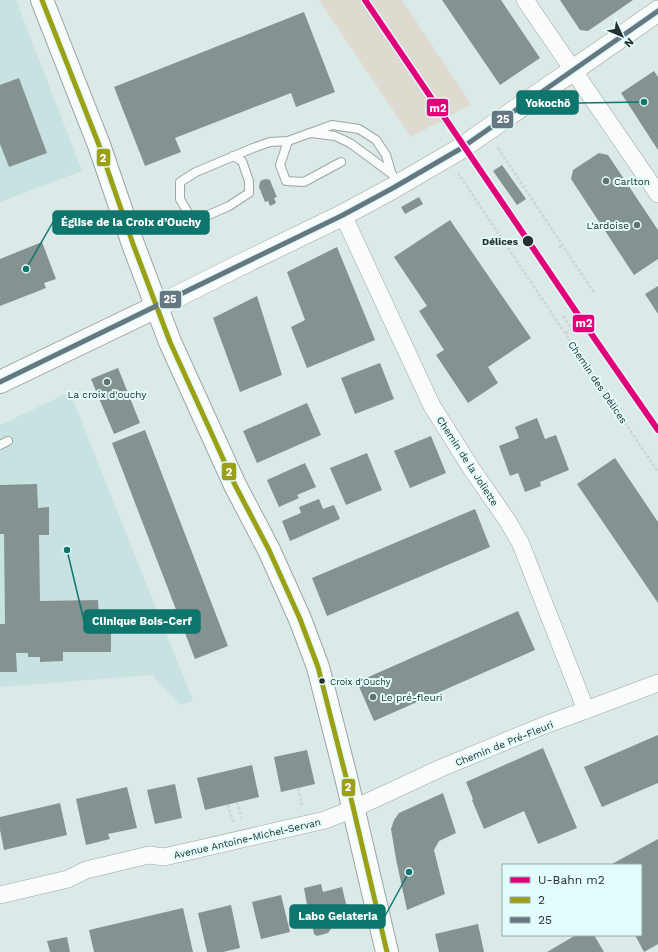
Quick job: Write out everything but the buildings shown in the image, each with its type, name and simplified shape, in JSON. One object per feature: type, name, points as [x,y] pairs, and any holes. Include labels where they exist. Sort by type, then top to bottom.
[{"type":"main road","points":[[42,0],[99,145],[156,307],[170,342],[235,485],[269,550],[300,619],[318,667],[346,777],[386,952]]},
{"type":"main road","points":[[0,382],[156,307]]},
{"type":"street","points":[[525,0],[658,194]]},
{"type":"street","points":[[156,307],[343,215],[395,178],[460,149],[658,11]]},
{"type":"street","name":"Chemin de la Joliette","points":[[343,215],[432,406],[520,542],[586,710]]},
{"type":"street","name":"Chemin de Pré-Fleuri","points":[[353,809],[441,768],[545,725],[658,682]]},
{"type":"street","name":"Avenue Antoine-Michel-Servan","points":[[0,894],[68,879],[86,870],[149,855],[164,857],[325,820],[353,809]]},
{"type":"lane","points":[[233,156],[242,161],[249,181],[248,193],[229,206],[204,217],[190,216],[180,199],[180,182],[196,172],[233,156],[270,142],[288,142],[332,124],[359,129],[376,140],[386,155],[395,178]]},
{"type":"lane","points":[[311,133],[335,136],[350,142],[395,178]]},
{"type":"lane","points":[[288,142],[280,165],[286,181],[304,182],[341,162]]},
{"type":"lane","points":[[0,445],[8,441]]},
{"type":"path","points":[[360,0],[446,128]]},
{"type":"path","points":[[496,146],[595,294]]},
{"type":"path","name":"Chemin des Délices","points":[[458,173],[528,273],[566,334],[658,472]]},
{"type":"path","points":[[559,248],[563,245]]},
{"type":"path","points":[[563,316],[572,329],[566,334]]},
{"type":"path","points":[[298,788],[303,810]]},
{"type":"path","points":[[237,802],[243,823]]},
{"type":"path","points":[[228,805],[234,825]]},
{"type":"shaded area","points":[[0,0],[16,0],[82,171],[0,202]]},
{"type":"shaded area","points":[[319,0],[402,0],[471,104],[411,137]]},
{"type":"shaded area","points":[[70,392],[193,701],[180,705],[152,675],[0,687],[0,425]]},
{"type":"metro line","name":"m2","points":[[365,0],[658,430]]},
{"type":"transit line","name":"2","points":[[42,0],[99,145],[133,244],[170,342],[235,485],[269,550],[300,619],[318,667],[346,777],[387,952]]},
{"type":"transit line","name":"25","points":[[0,382],[343,215],[393,188],[460,149],[658,11]]},
{"type":"place","name":"Yokochō","points":[[644,102]]},
{"type":"place","name":"Carlton","points":[[606,181]]},
{"type":"place","name":"L'ardoise","points":[[637,225]]},
{"type":"place","name":"Délices","points":[[528,241]]},
{"type":"place","name":"Église de la Croix d’Ouchy","points":[[26,269]]},
{"type":"place","name":"La croix d'ouchy","points":[[107,382]]},
{"type":"place","name":"Clinique Bois-Cerf","points":[[67,550]]},
{"type":"place","name":"Croix d'Ouchy","points":[[322,681]]},
{"type":"place","name":"Le pré-fleuri","points":[[373,697]]},
{"type":"place","name":"Labo Gelateria","points":[[409,872]]}]
